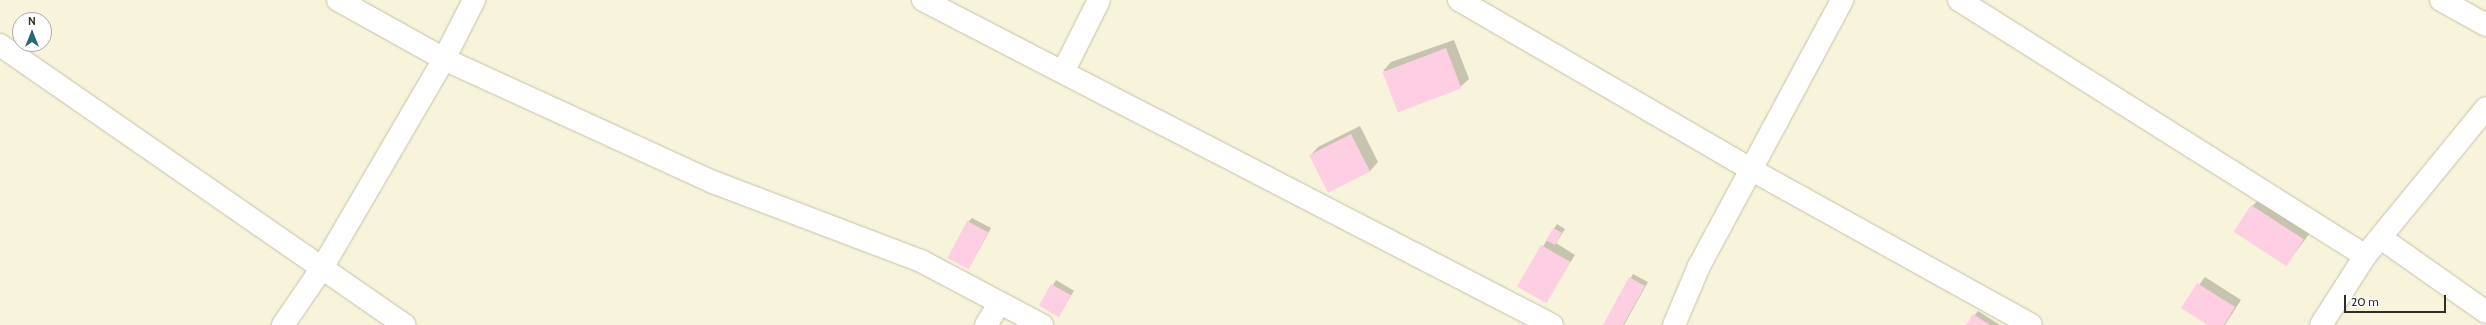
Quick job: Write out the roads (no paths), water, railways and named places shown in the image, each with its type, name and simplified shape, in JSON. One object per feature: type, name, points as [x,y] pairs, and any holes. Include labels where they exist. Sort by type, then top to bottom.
[{"type":"street","points":[[338,0],[444,59],[713,182],[921,261],[1042,325]]},
{"type":"street","points":[[283,325],[322,268],[444,59],[474,0]]},
{"type":"street","points":[[924,0],[1552,325]]},
{"type":"street","points":[[1063,72],[1099,0]]},
{"type":"street","points":[[1459,0],[1750,169],[2031,325]]},
{"type":"street","points":[[1674,325],[1685,295],[1750,169],[1842,0]]},
{"type":"street","points":[[1959,0],[2365,256]]},
{"type":"street","points":[[2442,0],[2486,26]]},
{"type":"street","points":[[0,45],[404,325]]},
{"type":"street","points":[[2321,325],[2365,256],[2482,121]]},
{"type":"street","points":[[2381,238],[2486,312]]},
{"type":"street","points":[[986,325],[1000,303]]}]
